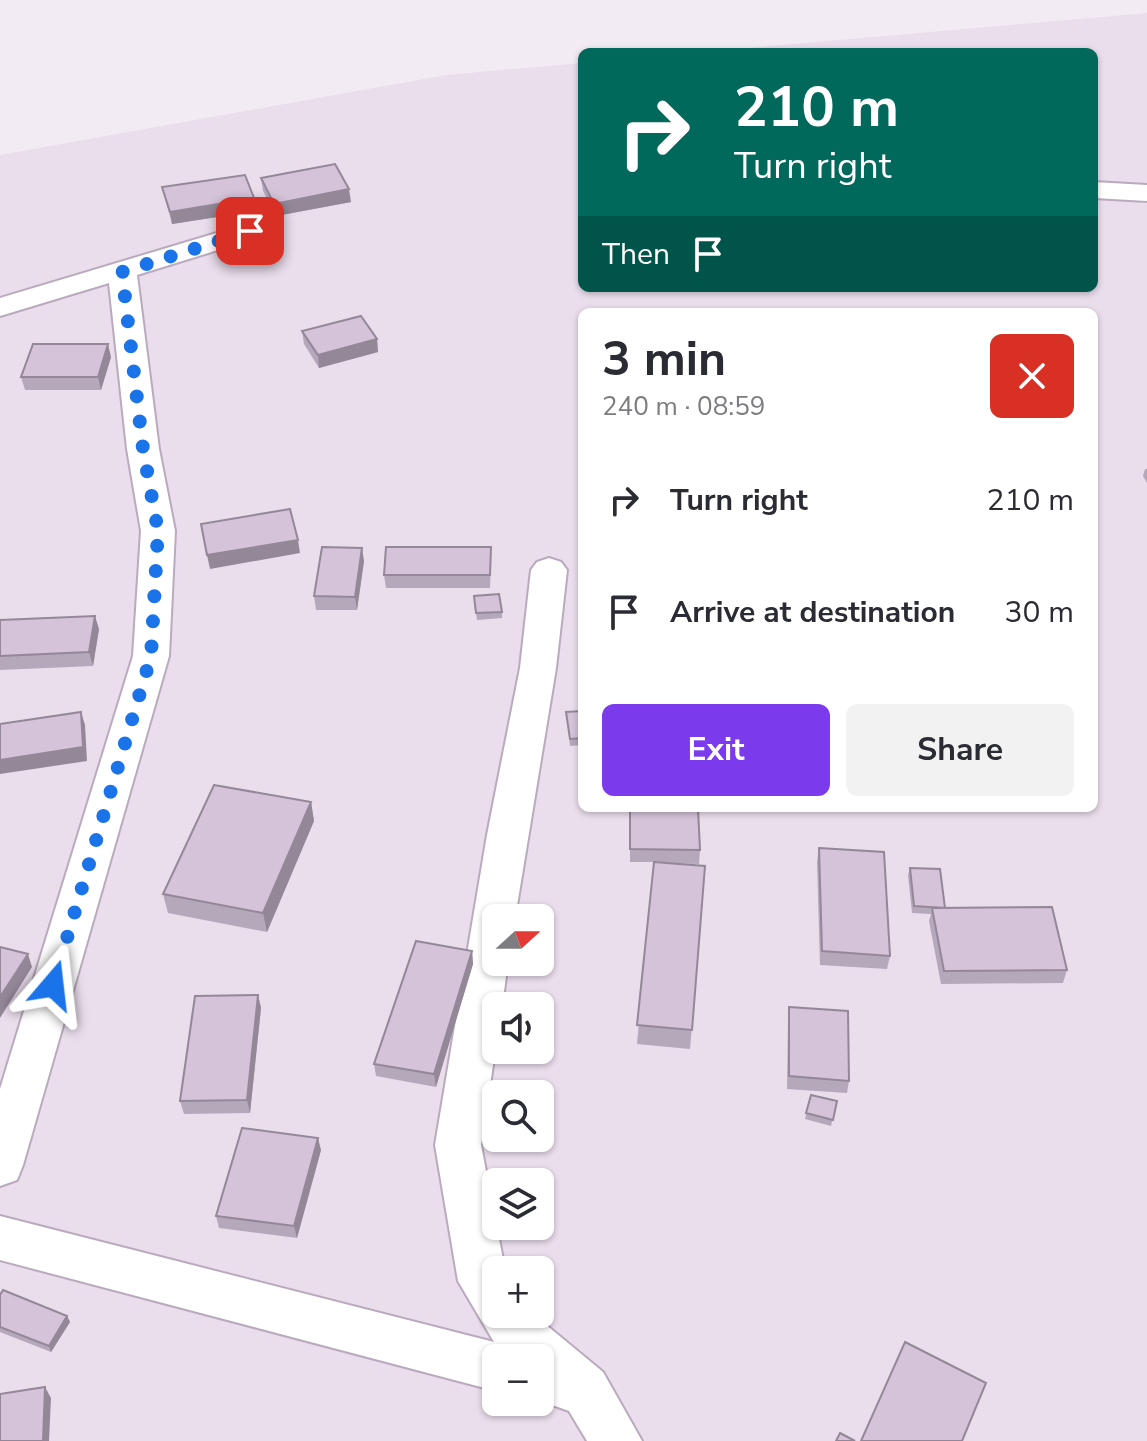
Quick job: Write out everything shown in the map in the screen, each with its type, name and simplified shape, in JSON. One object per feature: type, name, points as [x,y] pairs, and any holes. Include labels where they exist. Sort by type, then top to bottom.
[{"type":"street","points":[[1098,190],[1147,193]]},
{"type":"street","points":[[0,307],[250,231]]},
{"type":"street","points":[[0,1165],[152,644],[158,531],[143,449],[122,272]]},
{"type":"street","points":[[482,1276],[458,1145],[507,835],[538,668],[549,570]]},
{"type":"street","points":[[0,1238],[482,1363]]},
{"type":"street","points":[[513,1328],[616,1441]]},
{"type":"shaded area","points":[[1147,13],[1147,1441],[0,1441],[0,155],[446,75],[578,63],[578,292],[1098,292],[1098,48],[749,48]]},
{"type":"building","points":[[335,164],[349,189],[274,204],[261,178]]},
{"type":"building","points":[[245,175],[254,198],[170,212],[162,187]]},
{"type":"building","points":[[361,316],[377,339],[318,355],[302,331]]},
{"type":"building","points":[[33,344],[108,344],[98,377],[21,377]]},
{"type":"building","points":[[290,509],[298,540],[207,555],[201,524]]},
{"type":"building","points":[[322,547],[362,548],[355,597],[314,596]]},
{"type":"building","points":[[386,547],[491,547],[490,575],[384,575]]},
{"type":"building","points":[[499,594],[502,612],[476,613],[474,596]]},
{"type":"building","points":[[95,616],[89,652],[0,656],[0,620]]},
{"type":"building","points":[[578,711],[578,738],[570,739],[566,712]]},
{"type":"building","points":[[81,712],[83,747],[0,760],[0,724]]},
{"type":"building","points":[[214,785],[311,802],[263,913],[163,894]]},
{"type":"building","points":[[630,812],[698,812],[700,850],[630,849]]},
{"type":"building","points":[[819,848],[884,852],[890,956],[822,951]]},
{"type":"building","points":[[654,862],[705,866],[692,1030],[637,1025]]},
{"type":"building","points":[[910,868],[940,869],[945,908],[914,906]]},
{"type":"building","points":[[1052,907],[1067,970],[944,971],[932,908]]},
{"type":"building","points":[[416,941],[472,951],[434,1074],[374,1064]]},
{"type":"building","points":[[0,947],[28,954],[0,997]]},
{"type":"building","points":[[258,995],[247,1100],[180,1101],[195,996]]},
{"type":"building","points":[[789,1007],[848,1011],[849,1081],[789,1076]]},
{"type":"building","points":[[811,1095],[837,1101],[833,1120],[806,1113]]},
{"type":"building","points":[[242,1128],[318,1138],[294,1226],[216,1216]]},
{"type":"building","points":[[3,1290],[67,1316],[49,1346],[0,1327],[0,1295]]},
{"type":"building","points":[[905,1342],[986,1383],[962,1441],[861,1441]]},
{"type":"building","points":[[45,1387],[43,1441],[0,1441],[0,1394]]},
{"type":"building","points":[[840,1433],[855,1441],[836,1441]]},
{"type":"route","points":[[53,985],[151,656],[155,622],[158,531],[143,449],[122,272],[250,231]]}]
